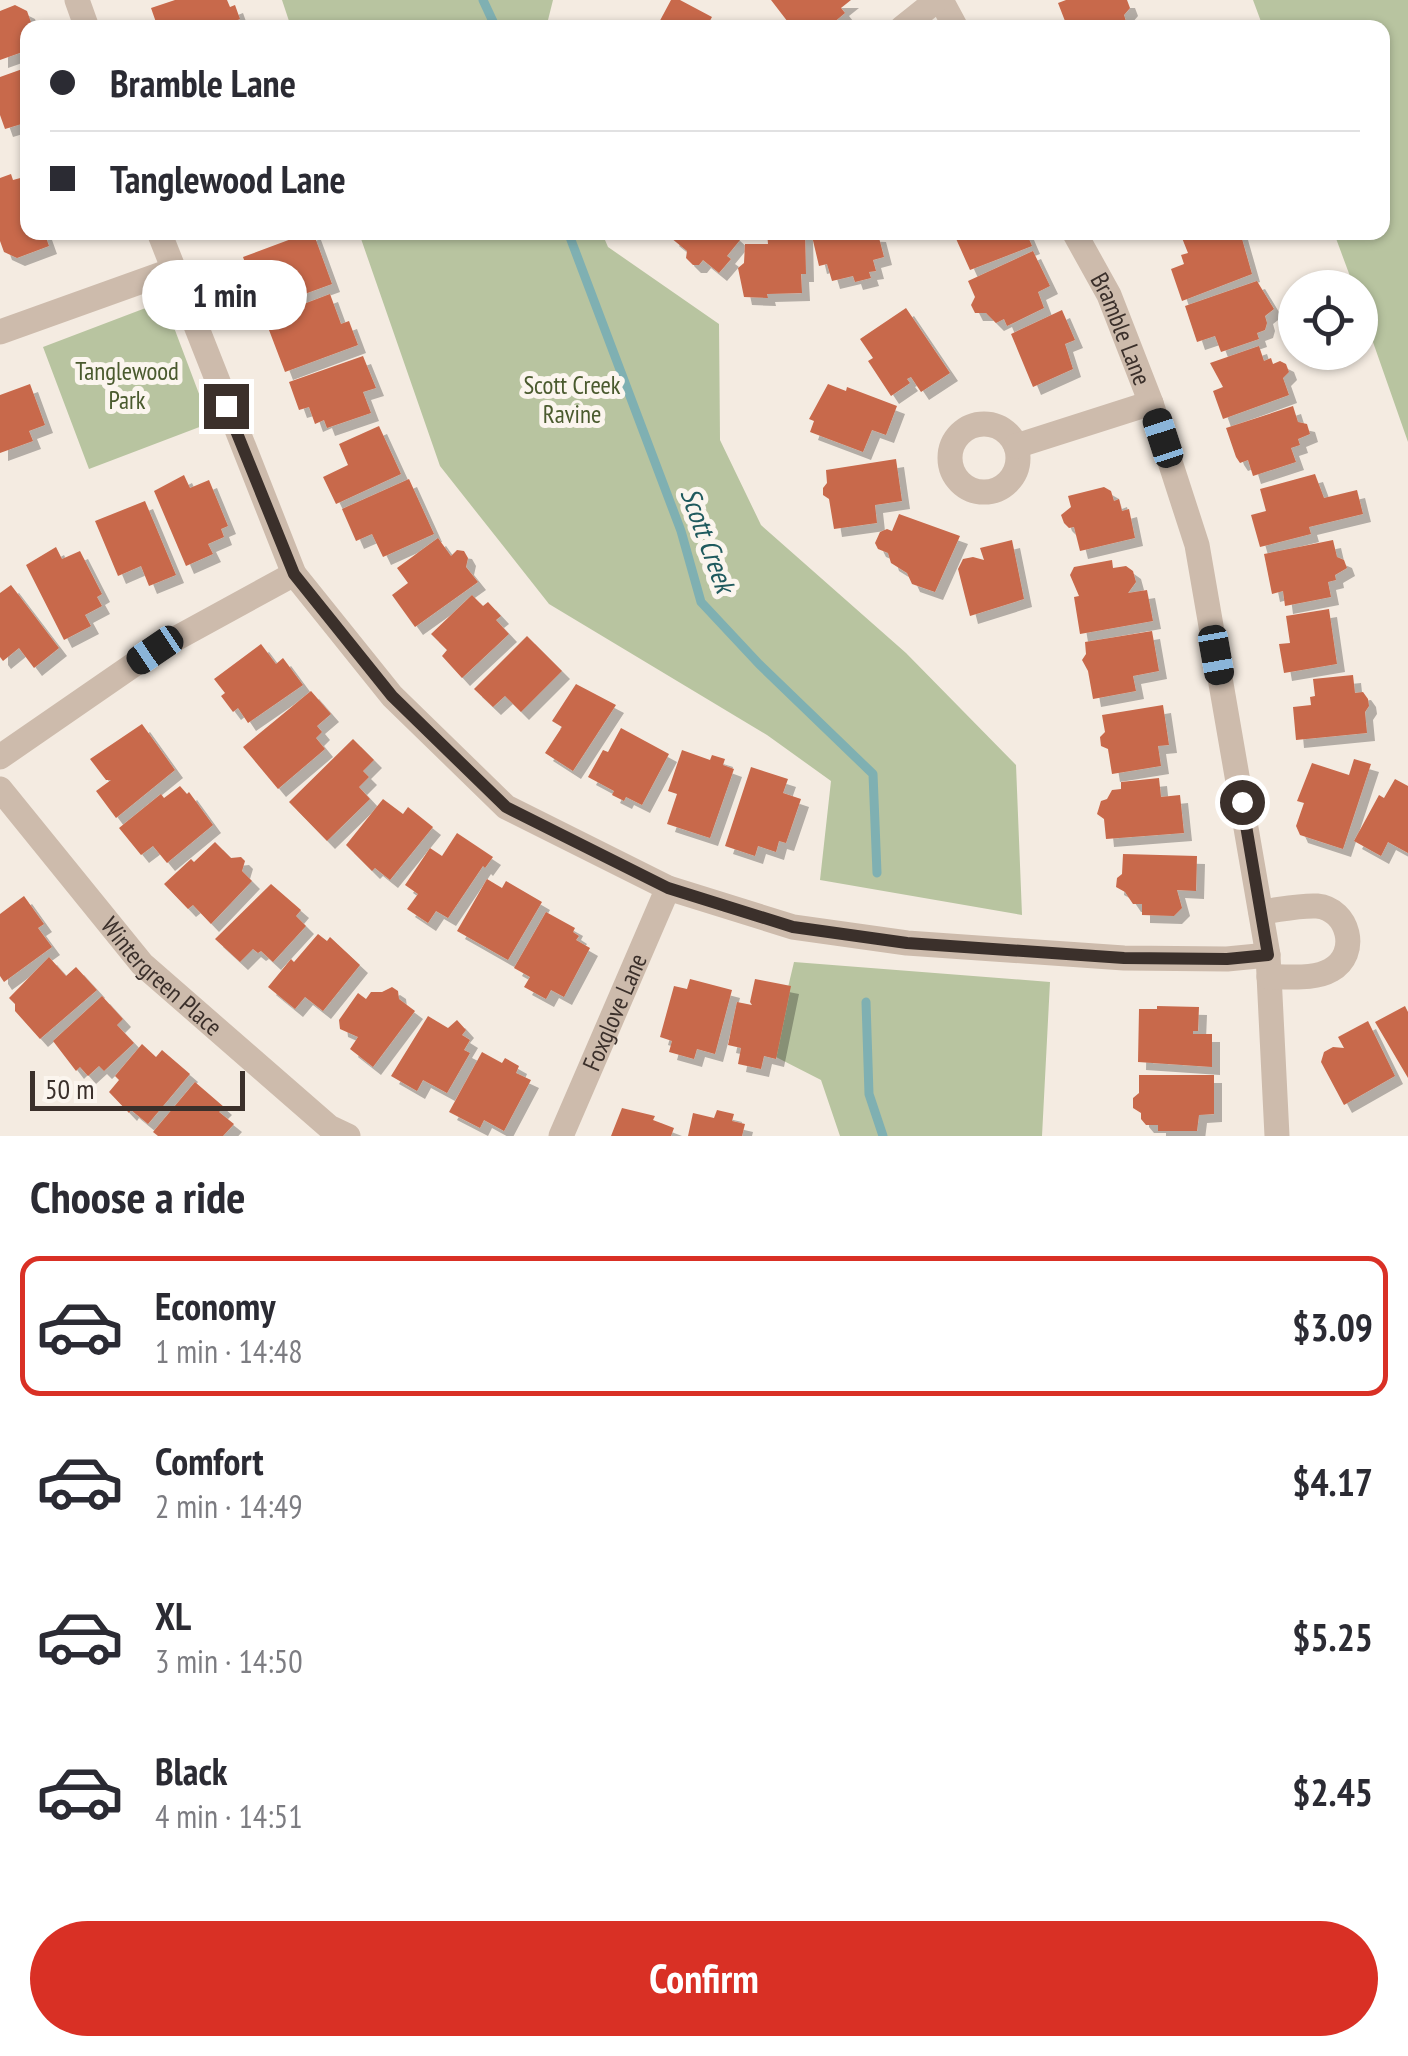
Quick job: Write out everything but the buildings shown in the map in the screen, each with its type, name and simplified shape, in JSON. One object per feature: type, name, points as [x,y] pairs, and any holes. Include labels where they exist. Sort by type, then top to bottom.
[{"type":"street","points":[[913,20],[939,0]]},
{"type":"street","points":[[163,240],[294,574],[392,696],[506,807],[668,888],[793,927],[907,943],[1124,958],[1227,959],[1326,973],[1344,958],[1348,934],[1344,924],[1326,908],[1262,912]]},
{"type":"street","name":"Bramble Lane","points":[[1078,240],[1109,295],[1151,403],[1197,545],[1262,912],[1277,1136]]},
{"type":"street","points":[[0,332],[173,270]]},
{"type":"street","points":[[1016,446],[1151,403]]},
{"type":"street","points":[[0,757],[155,650],[294,574]]},
{"type":"street","name":"Wintergreen Place","points":[[0,789],[142,964],[329,1127],[348,1136]]},
{"type":"street","name":"Foxglove Lane","points":[[561,1136],[668,888]]},
{"type":"green space","points":[[282,0],[553,0],[548,20],[289,20]]},
{"type":"green space","points":[[1253,0],[1408,0],[1408,442],[1378,356],[1378,270],[1348,270],[1337,240],[1390,240],[1390,20],[1260,20]]},
{"type":"green space","name":"Scott Creek Ravine","points":[[361,240],[605,240],[608,247],[719,324],[720,440],[761,525],[906,653],[1016,765],[1022,915],[820,880],[831,781],[767,735],[549,604],[440,466]]},
{"type":"green space","name":"Tanglewood Park","points":[[164,301],[210,423],[89,469],[43,347]]},
{"type":"green space","points":[[794,962],[1050,982],[1042,1136],[840,1136],[821,1080],[772,1055]]},
{"type":"waterway","name":"Scott Creek","points":[[483,0],[492,20]]},
{"type":"waterway","name":"Scott Creek","points":[[571,240],[681,531],[701,602],[873,774],[877,873]]},
{"type":"waterway","name":"Scott Creek","points":[[866,1002],[869,1094],[883,1136]]},
{"type":"route","points":[[226,406],[294,574],[392,696],[506,807],[668,888],[793,927],[907,943],[1124,958],[1227,959],[1268,955],[1242,802]]}]
